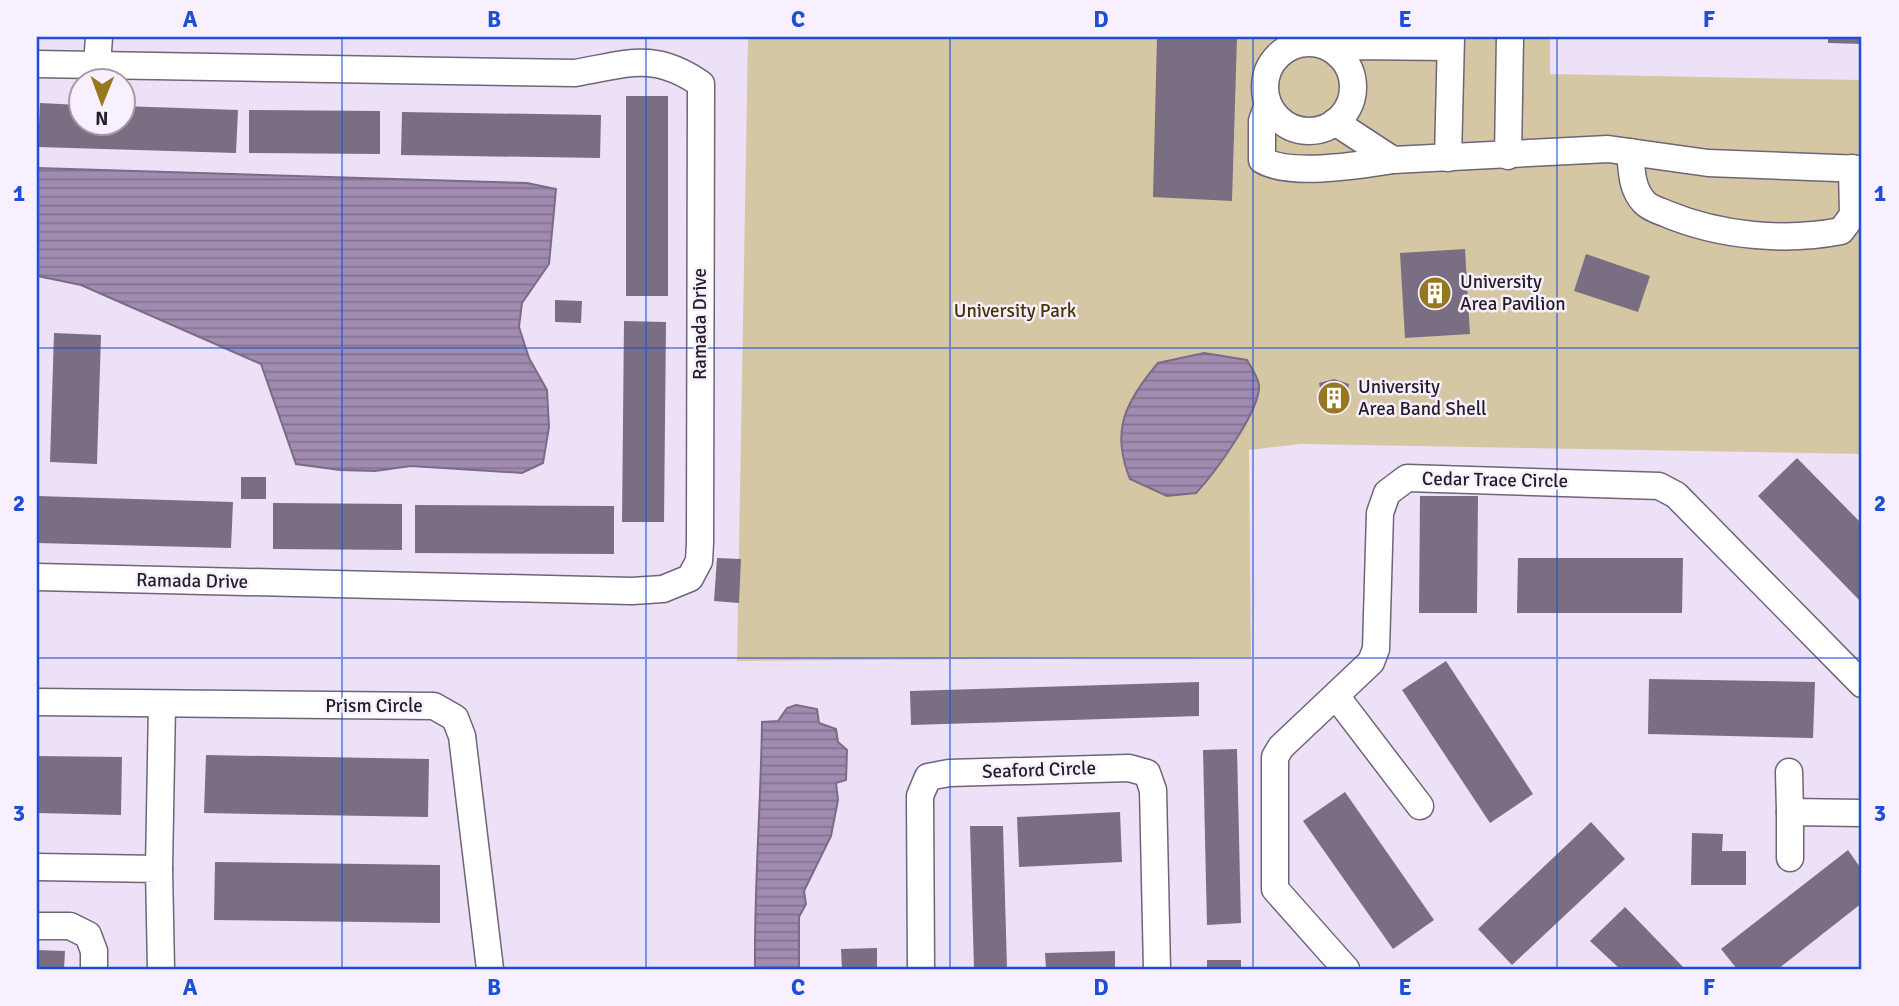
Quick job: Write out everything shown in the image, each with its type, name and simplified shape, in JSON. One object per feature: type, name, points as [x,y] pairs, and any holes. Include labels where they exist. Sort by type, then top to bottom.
[{"type":"street","points":[[97,65],[99,37]]},
{"type":"street","points":[[1508,156],[1510,37]]},
{"type":"street","points":[[1339,55],[1351,46],[1450,42],[1448,158]]},
{"type":"street","points":[[1312,43],[1327,47],[1339,55],[1352,77],[1353,90],[1350,102],[1335,122],[1310,131],[1297,129],[1275,115],[1268,104],[1265,89],[1266,74],[1273,61],[1297,44],[1312,43]]},
{"type":"street","name":"Ramada Drive","points":[[37,64],[575,73],[650,61],[680,69],[701,84],[698,561],[690,578],[663,589],[632,591],[37,577]]},
{"type":"street","points":[[1268,104],[1262,121],[1262,160],[1273,166],[1337,167],[1393,160],[1608,149],[1630,152],[1708,163],[1857,169],[1853,215],[1841,231],[1812,237],[1746,234],[1689,223],[1645,204],[1633,186],[1630,152]]},
{"type":"street","points":[[1335,122],[1393,160]]},
{"type":"street","name":"Cedar Trace Circle","points":[[1346,969],[1275,890],[1275,757],[1281,747],[1371,662],[1376,649],[1380,513],[1387,493],[1407,478],[1660,486],[1676,495],[1862,684]]},
{"type":"street","points":[[1335,696],[1420,806]]},
{"type":"street","name":"Prism Circle","points":[[37,702],[435,706],[455,718],[462,736],[489,969]]},
{"type":"street","points":[[161,969],[159,869],[162,704]]},
{"type":"street","name":"Seaford Circle","points":[[921,969],[920,796],[928,777],[949,773],[1129,768],[1147,773],[1153,790],[1157,969]]},
{"type":"street","points":[[1789,772],[1790,858]]},
{"type":"street","points":[[1790,812],[1862,813]]},
{"type":"street","points":[[37,867],[159,869]]},
{"type":"street","points":[[37,926],[70,926],[88,935],[94,951],[94,969]]},
{"type":"green space","name":"University Park","points":[[748,37],[1550,37],[1550,74],[1862,80],[1862,454],[1301,444],[1249,450],[1251,657],[737,661]]},
{"type":"shaded area","points":[[37,168],[527,183],[556,189],[549,264],[522,303],[519,327],[529,358],[547,390],[549,427],[543,463],[522,473],[411,466],[375,471],[340,470],[296,464],[261,364],[81,285],[37,276]]},
{"type":"shaded area","points":[[1204,353],[1247,360],[1259,385],[1258,396],[1235,441],[1196,493],[1167,496],[1130,479],[1121,446],[1124,417],[1137,390],[1158,363]]},
{"type":"shaded area","points":[[796,705],[817,709],[819,723],[836,729],[838,742],[847,750],[846,780],[836,783],[838,800],[831,836],[804,891],[806,904],[799,917],[799,969],[755,969],[762,722],[778,721],[787,708]]},
{"type":"building","points":[[1157,37],[1237,37],[1232,201],[1153,197]]},
{"type":"building","points":[[1828,37],[1862,37],[1862,44],[1828,43]]},
{"type":"building","points":[[626,96],[668,96],[668,296],[626,296]]},
{"type":"building","points":[[40,103],[66,104],[66,136],[136,136],[136,106],[238,110],[236,153],[38,147]]},
{"type":"building","points":[[249,110],[380,111],[380,154],[249,153]]},
{"type":"building","points":[[402,112],[601,115],[600,158],[401,155]]},
{"type":"building","name":"University Area Pavilion","points":[[1465,249],[1470,334],[1405,338],[1400,253]]},
{"type":"building","points":[[1586,254],[1650,276],[1638,312],[1574,291]]},
{"type":"building","points":[[555,300],[582,301],[581,323],[555,322]]},
{"type":"building","points":[[624,321],[666,322],[664,522],[622,522]]},
{"type":"building","points":[[54,333],[101,335],[97,464],[50,462]]},
{"type":"building","name":"University Area Band Shell","points":[[1334,379],[1349,384],[1344,409],[1324,408],[1319,383]]},
{"type":"building","points":[[1797,458],[1862,524],[1862,603],[1758,496]]},
{"type":"building","points":[[241,477],[266,477],[266,499],[241,499]]},
{"type":"building","points":[[37,496],[233,502],[231,548],[37,543]]},
{"type":"building","points":[[1420,496],[1478,496],[1477,613],[1419,613]]},
{"type":"building","points":[[273,503],[402,504],[402,550],[273,549]]},
{"type":"building","points":[[415,505],[614,506],[614,554],[415,553]]},
{"type":"building","points":[[717,558],[741,559],[739,603],[714,601]]},
{"type":"building","points":[[1518,558],[1683,558],[1682,613],[1517,613]]},
{"type":"building","points":[[1446,661],[1533,794],[1490,823],[1402,690]]},
{"type":"building","points":[[1649,679],[1815,682],[1813,738],[1648,734]]},
{"type":"building","points":[[1199,682],[1199,716],[911,725],[910,691]]},
{"type":"building","points":[[1237,749],[1241,923],[1207,925],[1203,750]]},
{"type":"building","points":[[206,755],[429,759],[428,817],[204,813]]},
{"type":"building","points":[[37,756],[122,757],[121,815],[37,813]]},
{"type":"building","points":[[1345,792],[1434,920],[1393,949],[1303,821]]},
{"type":"building","points":[[1120,812],[1122,862],[1019,867],[1017,817]]},
{"type":"building","points":[[1591,822],[1625,859],[1512,965],[1478,929]]},
{"type":"building","points":[[970,826],[1003,826],[1007,969],[974,969]]},
{"type":"building","points":[[1692,833],[1723,834],[1722,851],[1746,851],[1746,885],[1691,885]]},
{"type":"building","points":[[1848,850],[1862,870],[1862,903],[1778,969],[1737,969],[1721,949]]},
{"type":"building","points":[[215,862],[440,865],[440,923],[214,920]]},
{"type":"building","points":[[1625,907],[1685,969],[1620,969],[1590,941]]},
{"type":"building","points":[[877,948],[877,969],[842,969],[841,949]]},
{"type":"building","points":[[37,950],[65,951],[64,969],[37,969]]},
{"type":"building","points":[[1115,951],[1115,969],[1046,969],[1045,953]]},
{"type":"building","points":[[1207,960],[1241,960],[1241,969],[1207,969]]},
{"type":"place","name":"University Area Pavilion","points":[[1435,293]]},
{"type":"place","name":"University Area Band Shell","points":[[1334,398]]}]
